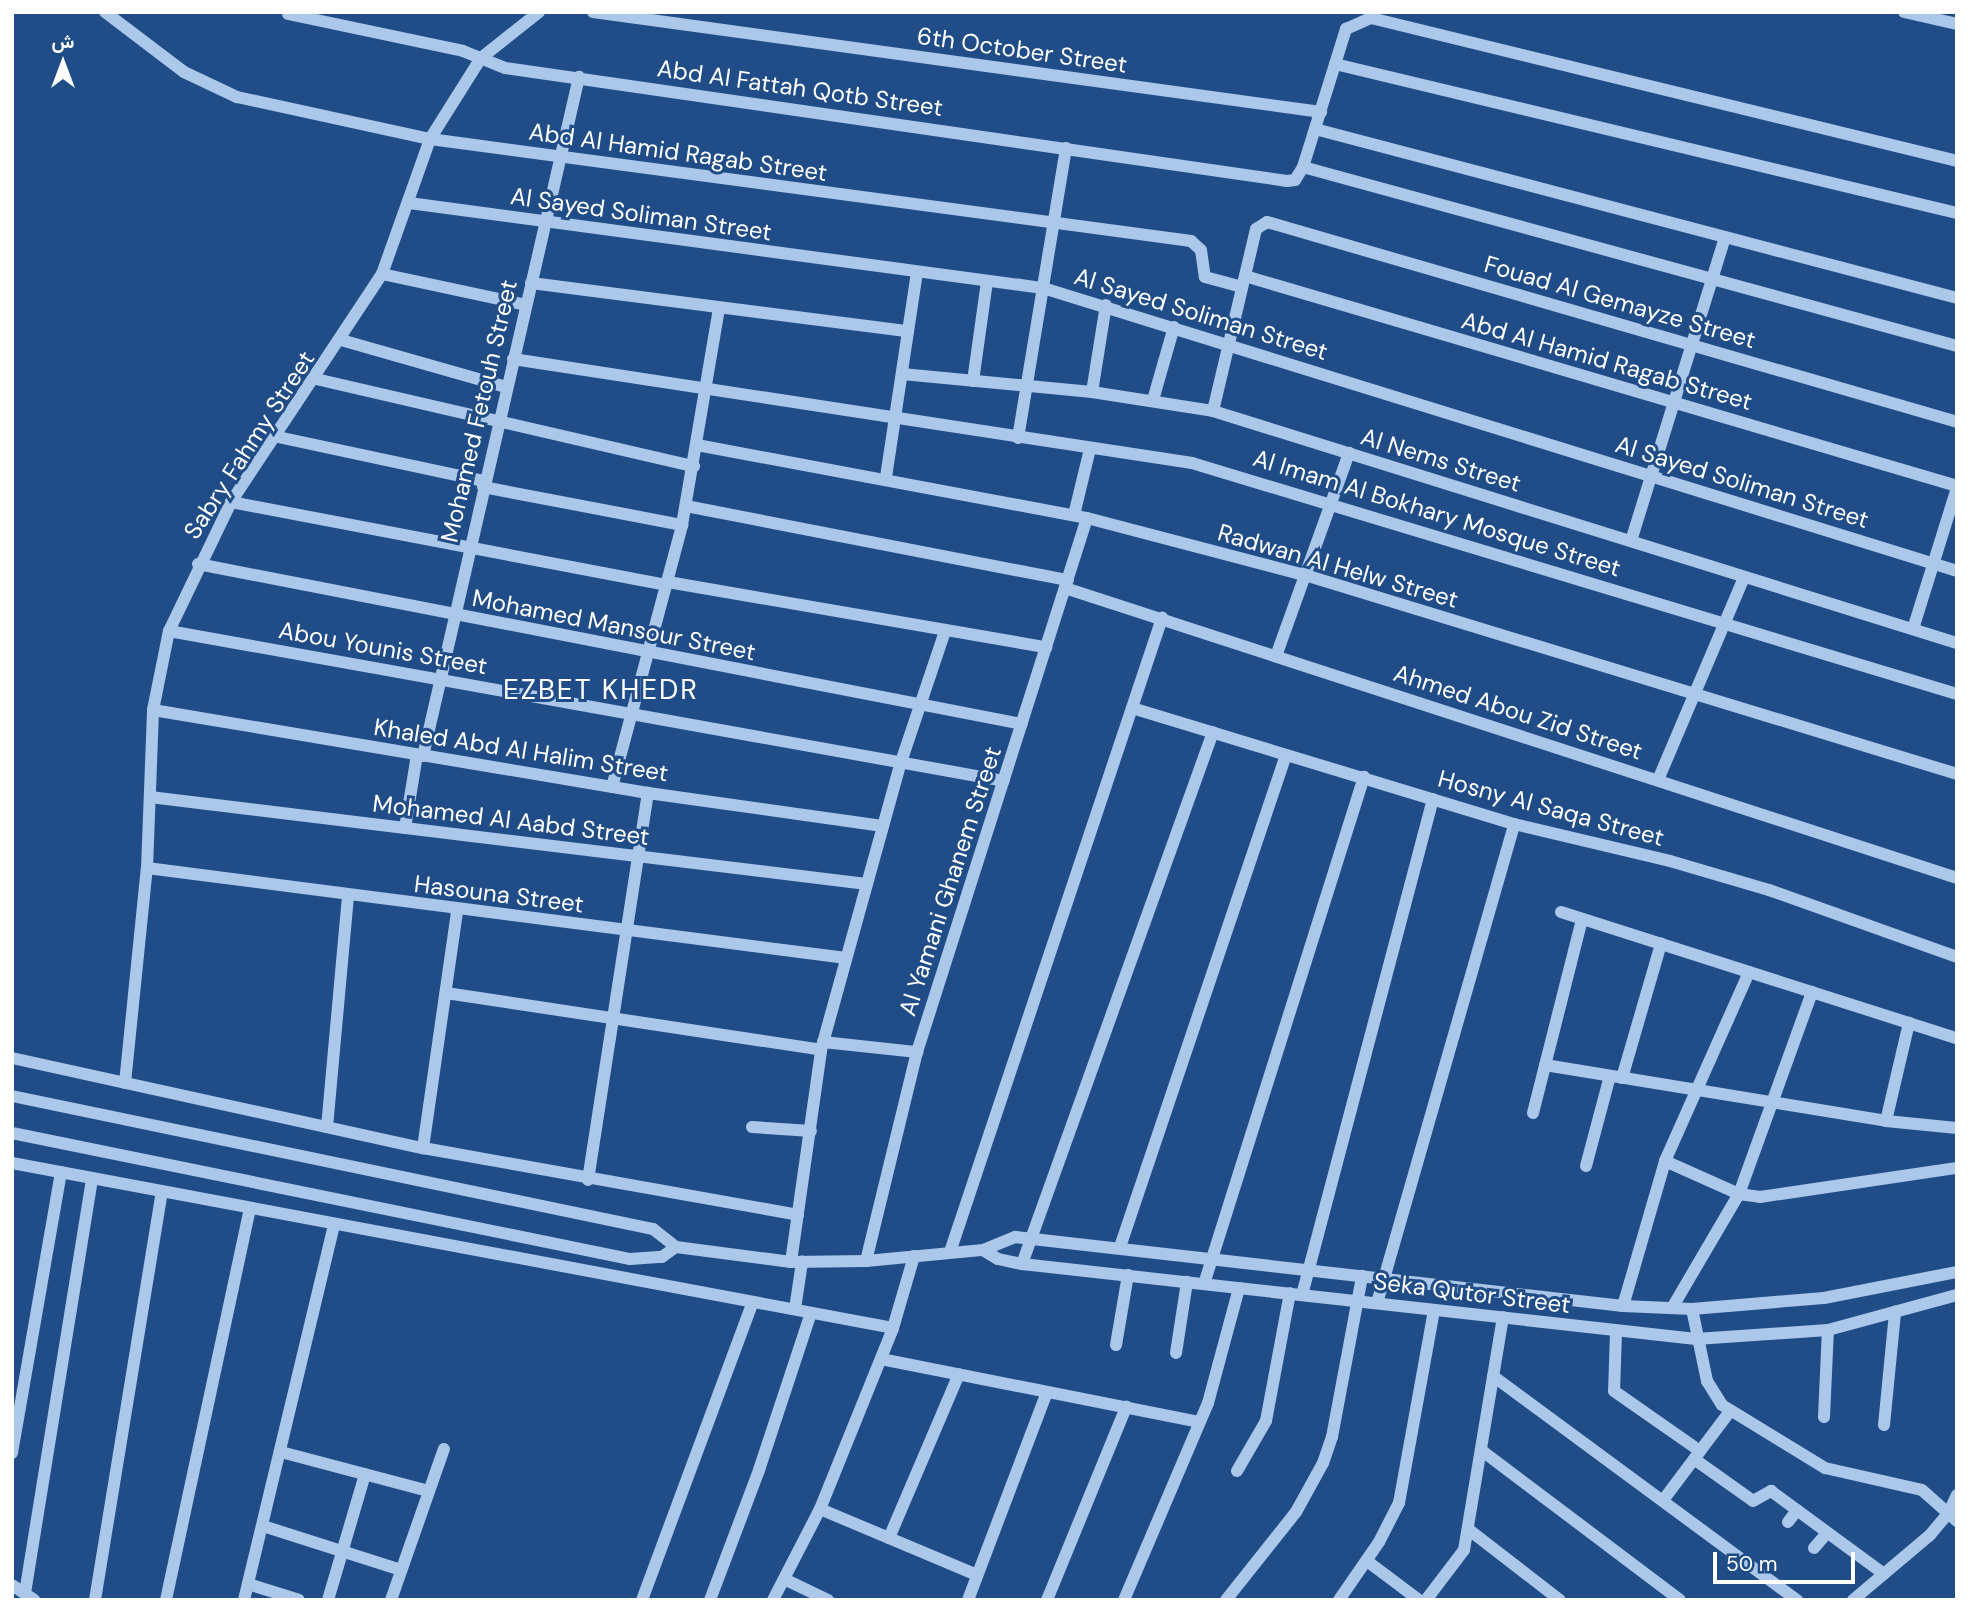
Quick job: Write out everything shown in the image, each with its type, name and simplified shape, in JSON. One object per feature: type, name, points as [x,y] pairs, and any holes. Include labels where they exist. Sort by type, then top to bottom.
[{"type":"street","name":"Abd Al Hamid Ragab Street","points":[[105,12],[184,72],[237,97],[430,139],[1191,241],[1199,246],[1205,277],[1244,282],[1674,403],[1957,487]]},
{"type":"street","name":"Sabry Fahmy Street","points":[[125,1083],[147,868],[153,710],[169,631],[198,564],[232,502],[278,437],[382,274],[430,139],[481,58],[539,12]]},
{"type":"street","name":"6th October Street","points":[[593,12],[1321,112]]},
{"type":"street","points":[[1904,12],[1957,24]]},
{"type":"street","name":"Abd Al Fattah Qotb Street","points":[[288,14],[481,58],[505,68],[1287,181],[1295,180],[1303,167]]},
{"type":"street","points":[[1957,161],[1399,19],[1371,19],[1353,23],[1346,29],[1303,167],[1957,346]]},
{"type":"street","points":[[1335,64],[1957,213]]},
{"type":"street","name":"Mohamed Fetouh Street","points":[[405,828],[483,484],[563,158],[579,77]]},
{"type":"street","points":[[1315,129],[1957,298]]},
{"type":"street","points":[[1018,438],[1066,148]]},
{"type":"street","name":"Al Sayed Soliman Street","points":[[408,204],[1043,288],[1106,305],[1957,571]]},
{"type":"street","name":"Fouad Al Gemayze Street","points":[[1244,282],[1256,229],[1271,223],[1957,422]]},
{"type":"street","points":[[1631,541],[1726,237]]},
{"type":"street","points":[[886,477],[917,272]]},
{"type":"street","points":[[382,274],[526,305]]},
{"type":"street","points":[[973,381],[987,281]]},
{"type":"street","points":[[1213,411],[1244,282]]},
{"type":"street","points":[[531,283],[908,331]]},
{"type":"street","points":[[1092,392],[1106,305]]},
{"type":"street","points":[[612,787],[682,525],[719,309]]},
{"type":"street","points":[[1153,400],[1174,327]]},
{"type":"street","points":[[341,340],[506,387]]},
{"type":"street","name":"Al Imam Al Bokhary Mosque Street","points":[[513,359],[894,421],[1192,463],[1331,502],[1957,694]]},
{"type":"street","name":"Al Nems Street","points":[[902,374],[1092,392],[1213,411],[1957,643]]},
{"type":"street","points":[[316,379],[498,424],[694,466]]},
{"type":"street","points":[[278,437],[483,484],[682,525]]},
{"type":"street","name":"Radwan Al Helw Street","points":[[696,445],[886,477],[1081,516],[1305,575],[1693,696],[1957,774]]},
{"type":"street","name":"Al Yamani Ghanem Street","points":[[866,1261],[917,1052],[1066,584],[1081,516],[1090,449]]},
{"type":"street","points":[[1276,656],[1349,453]]},
{"type":"street","points":[[1913,629],[1957,487]]},
{"type":"street","points":[[232,502],[668,584],[1046,647]]},
{"type":"street","name":"Ahmed Abou Zid Street","points":[[686,506],[1066,584],[1276,656],[1957,877]]},
{"type":"street","name":"Mohamed Mansour Street","points":[[198,564],[1022,724]]},
{"type":"street","points":[[1658,779],[1744,577]]},
{"type":"street","points":[[950,1252],[1162,618]]},
{"type":"street","name":"Abou Younis Street","points":[[169,631],[1004,781]]},
{"type":"street","points":[[795,1310],[798,1215],[822,1046],[901,762],[945,631]]},
{"type":"street","name":"Hosny Al Saqa Street","points":[[1132,708],[1514,824],[1769,890],[1957,957]]},
{"type":"street","name":"Khaled Abd Al Halim Street","points":[[153,710],[648,793],[883,826]]},
{"type":"street","points":[[1022,1264],[1213,732]]},
{"type":"street","points":[[1120,1247],[1286,755]]},
{"type":"street","points":[[1204,1284],[1364,777]]},
{"type":"street","points":[[588,1180],[648,793]]},
{"type":"street","name":"Mohamed Al Aabd Street","points":[[150,797],[867,884]]},
{"type":"street","points":[[1237,1471],[1266,1421],[1296,1294],[1306,1269],[1433,799]]},
{"type":"street","points":[[1377,1303],[1381,1279],[1514,824]]},
{"type":"street","name":"Hasouna Street","points":[[147,868],[457,911],[846,958]]},
{"type":"street","points":[[327,1127],[348,896]]},
{"type":"street","points":[[424,1148],[457,911]]},
{"type":"street","points":[[1561,912],[1957,1038]]},
{"type":"street","points":[[1534,1112],[1582,919]]},
{"type":"street","points":[[1586,1166],[1661,944]]},
{"type":"street","points":[[1623,1306],[1665,1160],[1749,972]]},
{"type":"street","points":[[1672,1308],[1739,1194],[1812,992]]},
{"type":"street","points":[[446,993],[822,1046],[917,1052]]},
{"type":"street","points":[[1886,1121],[1909,1023]]},
{"type":"street","points":[[12,1058],[424,1148],[588,1180],[798,1215]]},
{"type":"street","points":[[1545,1065],[1886,1121],[1957,1128]]},
{"type":"street","name":"Seka Qutor Street","points":[[12,1096],[653,1229],[676,1247],[797,1262],[866,1261],[983,1250],[998,1241],[1032,1238],[1623,1306],[1692,1309],[1813,1299],[1957,1272]]},
{"type":"street","points":[[752,1127],[811,1131]]},
{"type":"street","name":"Seka Qutor Street","points":[[12,1133],[631,1259],[662,1257],[676,1247]]},
{"type":"street","points":[[1665,1160],[1739,1194],[1760,1197],[1957,1168]]},
{"type":"street","points":[[12,1163],[893,1328]]},
{"type":"street","points":[[12,1453],[61,1172]]},
{"type":"street","points":[[12,1585],[29,1596],[92,1178]]},
{"type":"street","points":[[95,1600],[162,1191]]},
{"type":"street","points":[[166,1600],[250,1209]]},
{"type":"street","points":[[244,1600],[334,1225]]},
{"type":"street","name":"Seka Qutor Street","points":[[983,1250],[998,1259],[1022,1264],[1696,1339],[1828,1330],[1957,1296]]},
{"type":"street","points":[[773,1600],[820,1509],[893,1328],[914,1256]]},
{"type":"street","points":[[1116,1345],[1128,1275]]},
{"type":"street","points":[[1226,1600],[1296,1512],[1323,1463],[1332,1437],[1362,1276]]},
{"type":"street","points":[[1176,1353],[1187,1282]]},
{"type":"street","points":[[1124,1600],[1200,1422],[1239,1288]]},
{"type":"street","points":[[642,1600],[753,1302]]},
{"type":"street","points":[[1692,1309],[1696,1339],[1710,1390],[1730,1411],[1825,1468],[1905,1483],[1953,1517]]},
{"type":"street","points":[[1339,1600],[1390,1524],[1405,1482],[1434,1310]]},
{"type":"street","points":[[1884,1425],[1895,1312]]},
{"type":"street","points":[[710,1600],[764,1459],[811,1313]]},
{"type":"street","points":[[1426,1600],[1460,1559],[1468,1530],[1503,1317]]},
{"type":"street","points":[[1824,1418],[1828,1330]]},
{"type":"street","points":[[1616,1332],[1614,1391],[1753,1501],[1771,1491],[1884,1574]]},
{"type":"street","points":[[881,1359],[1200,1422]]},
{"type":"street","points":[[889,1538],[959,1374]]},
{"type":"street","points":[[1493,1376],[1664,1499],[1797,1600]]},
{"type":"street","points":[[968,1600],[1047,1392]]},
{"type":"street","points":[[1047,1600],[1126,1407]]},
{"type":"street","points":[[1664,1499],[1730,1411]]},
{"type":"street","points":[[391,1600],[444,1449]]},
{"type":"street","points":[[1481,1450],[1680,1600]]},
{"type":"street","points":[[281,1452],[429,1491]]},
{"type":"street","points":[[328,1600],[365,1474]]},
{"type":"street","points":[[1853,1600],[1953,1517],[1957,1495]]},
{"type":"street","points":[[820,1509],[977,1575]]},
{"type":"street","points":[[1788,1522],[1797,1510]]},
{"type":"street","points":[[263,1526],[401,1570]]},
{"type":"street","points":[[1468,1530],[1560,1600]]},
{"type":"street","points":[[1814,1548],[1827,1533]]},
{"type":"street","points":[[1367,1561],[1419,1600]]},
{"type":"street","points":[[784,1579],[828,1600]]},
{"type":"street","points":[[248,1584],[299,1600]]},
{"type":"district","name":"EZBET KHEDR","points":[[601,690]]}]
